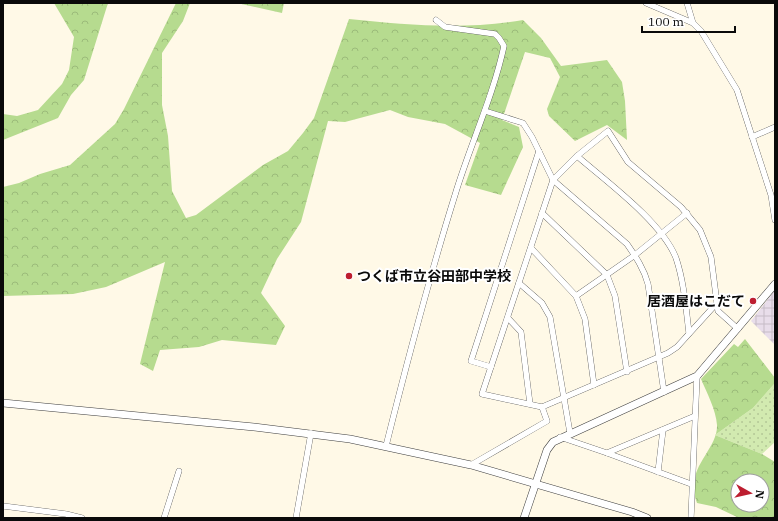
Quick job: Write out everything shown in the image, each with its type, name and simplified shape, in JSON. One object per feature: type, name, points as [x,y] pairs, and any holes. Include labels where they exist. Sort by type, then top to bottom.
[{"type":"street","points":[[646,3],[693,23],[701,31],[737,90],[771,195],[775,220]]},
{"type":"street","points":[[687,3],[693,23]]},
{"type":"street","points":[[386,446],[416,330],[455,194],[485,111],[504,46],[500,38],[495,34],[445,27],[436,20]]},
{"type":"street","points":[[485,111],[523,123],[553,180],[627,244],[635,255],[645,273],[648,284],[664,392]]},
{"type":"street","points":[[752,137],[775,127]]},
{"type":"street","points":[[717,303],[677,347],[659,358],[563,399],[542,407],[482,394],[553,180],[578,156],[608,131],[628,162],[687,213],[695,222],[706,241],[711,257],[717,303],[718,311],[738,329]]},
{"type":"street","points":[[490,367],[471,361],[539,151]]},
{"type":"street","points":[[578,156],[650,221],[670,245],[678,264],[683,286],[689,333]]},
{"type":"street","points":[[542,213],[606,275],[615,296],[627,372]]},
{"type":"street","points":[[576,296],[635,255],[687,213]]},
{"type":"street","points":[[531,248],[576,296],[585,319],[594,385]]},
{"type":"street","points":[[519,283],[542,303],[550,317],[570,433]]},
{"type":"street","points":[[524,518],[547,450],[553,442],[560,437],[697,376],[775,284]]},
{"type":"street","points":[[508,318],[521,332],[530,404]]},
{"type":"street","points":[[691,518],[691,484],[697,376]]},
{"type":"street","points":[[3,403],[311,433],[386,446],[471,465],[536,483],[632,512],[647,518]]},
{"type":"street","points":[[471,465],[547,421],[542,407]]},
{"type":"street","points":[[607,453],[695,416]]},
{"type":"street","points":[[658,472],[663,430]]},
{"type":"street","points":[[296,518],[311,433]]},
{"type":"street","points":[[560,437],[691,484]]},
{"type":"street","points":[[164,518],[179,471]]},
{"type":"street","points":[[3,506],[66,514],[82,518]]},
{"type":"shaded area","points":[[775,290],[775,345],[751,321]]},
{"type":"green space","points":[[54,3],[108,3],[84,80],[71,95],[58,118],[3,140],[3,114],[17,116],[38,110],[62,84],[69,70],[74,37]]},
{"type":"green space","points":[[176,3],[190,3],[183,21],[162,53],[162,105],[168,136],[172,191],[186,218],[196,215],[263,165],[288,151],[303,133],[314,118],[349,19],[436,26],[479,25],[523,20],[541,38],[561,66],[607,60],[622,82],[625,101],[627,140],[607,125],[575,141],[549,116],[547,109],[560,77],[550,58],[525,52],[502,120],[519,127],[523,147],[501,195],[465,185],[480,143],[445,124],[408,117],[390,110],[345,122],[328,121],[301,222],[277,259],[261,293],[285,326],[276,345],[222,340],[199,347],[160,350],[153,371],[140,364],[165,262],[106,287],[73,294],[3,296],[3,187],[70,165],[115,124],[124,109]]},
{"type":"green space","points":[[237,3],[284,3],[282,13]]},
{"type":"green space","points":[[745,339],[775,378],[775,383],[753,408],[716,434],[717,425],[715,413],[701,379],[734,344],[738,347]]},
{"type":"green space","points":[[775,383],[775,442],[762,454],[715,435],[753,408]]},
{"type":"green space","points":[[716,435],[762,454],[775,462],[775,518],[739,518],[716,507],[697,503],[694,491],[694,480]]},
{"type":"place","name":"つくば市立谷田部中学校","points":[[349,276]]},
{"type":"place","name":"居酒屋はこだて","points":[[753,301]]}]
